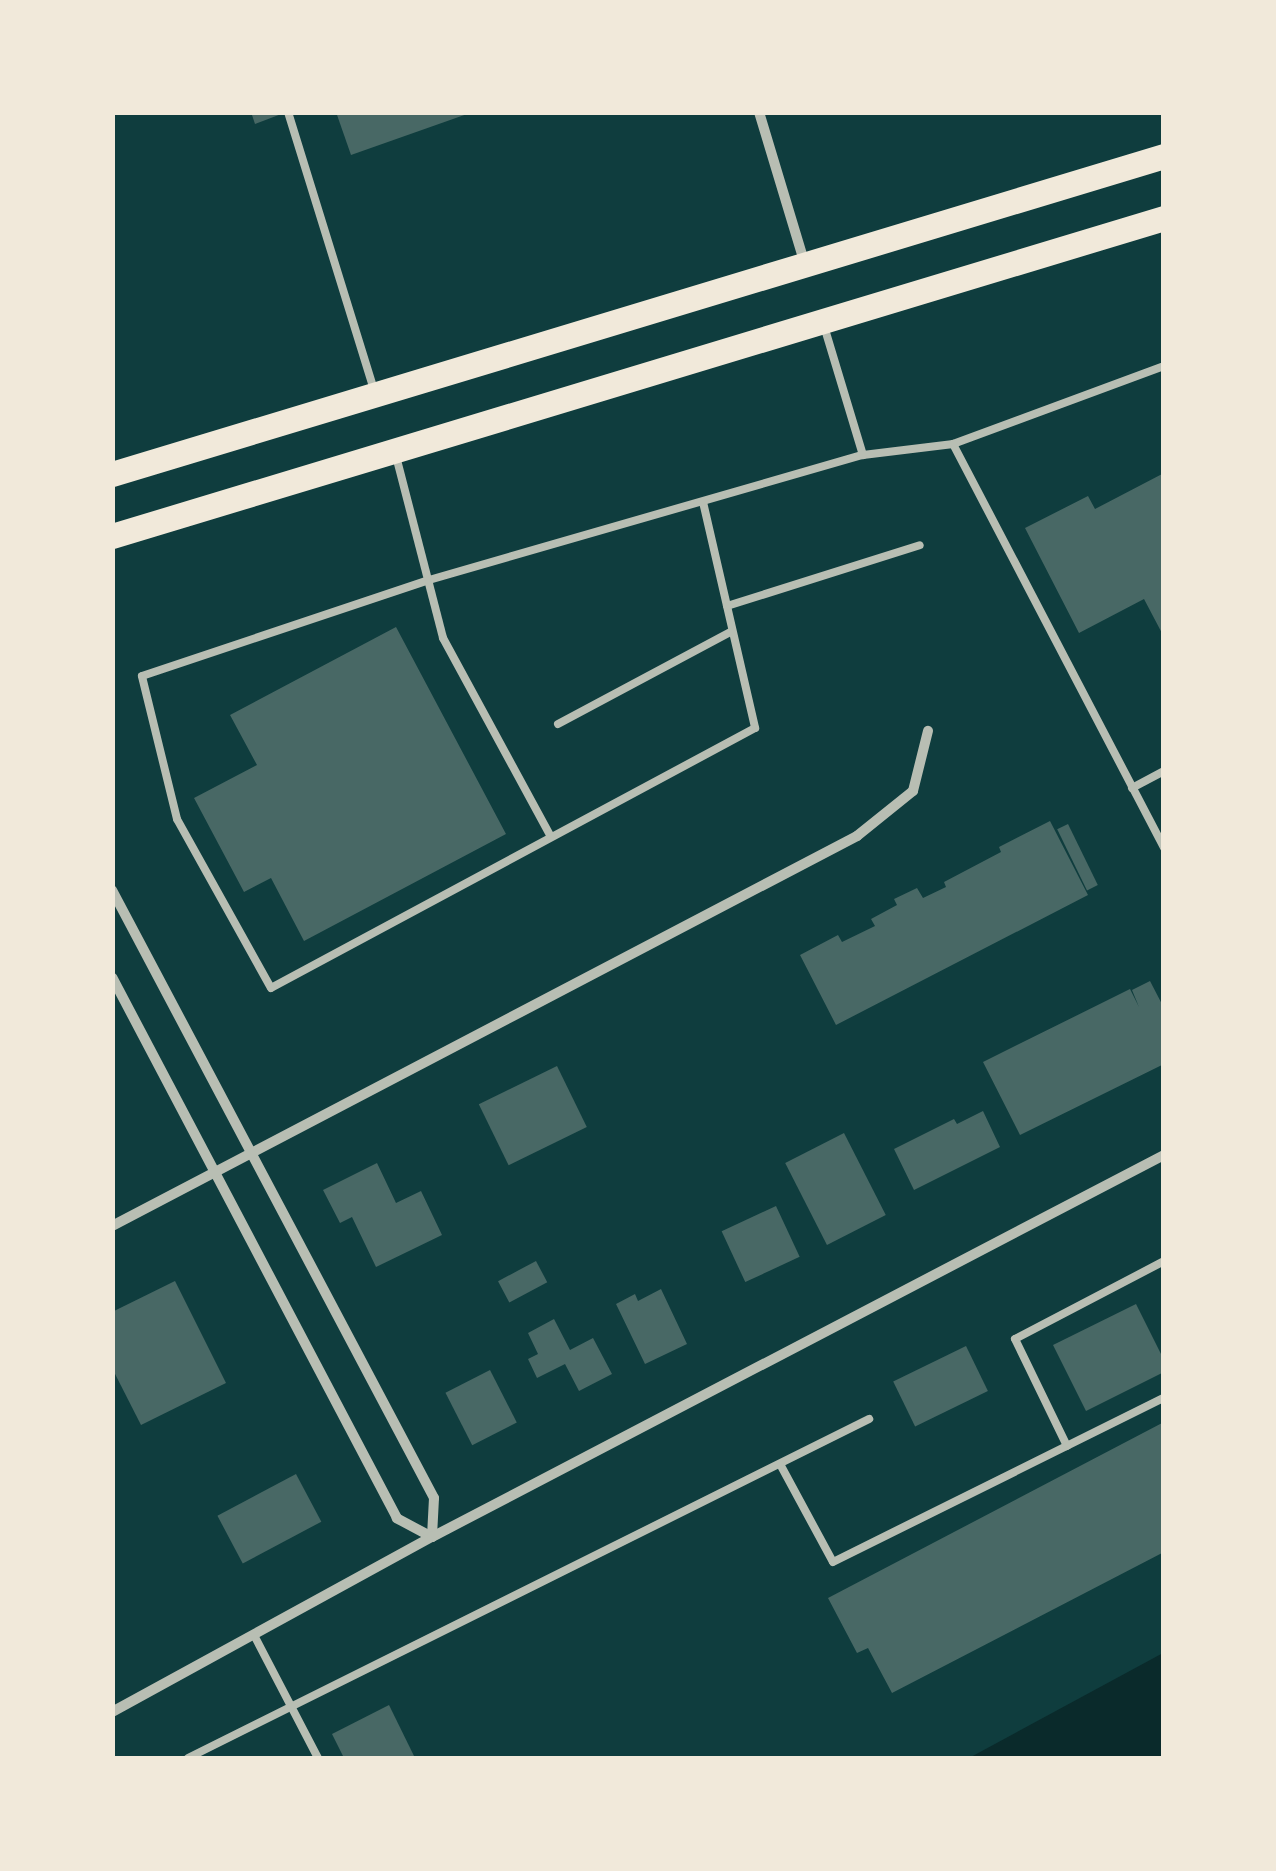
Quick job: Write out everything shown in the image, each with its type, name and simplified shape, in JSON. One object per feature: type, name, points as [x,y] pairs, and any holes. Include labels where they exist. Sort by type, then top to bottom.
[{"type":"main road","points":[[112,474],[1164,156]]},
{"type":"main road","points":[[112,536],[1164,218]]},
{"type":"street","points":[[759,112],[805,264]]},
{"type":"street","points":[[112,1226],[857,836],[912,790],[928,730]]},
{"type":"street","points":[[112,890],[434,1498],[432,1537]]},
{"type":"street","points":[[112,976],[397,1518],[432,1537]]},
{"type":"street","points":[[112,1712],[256,1637],[301,1607],[432,1537],[1164,1156]]},
{"type":"lane","points":[[288,112],[376,395]]},
{"type":"lane","points":[[823,321],[863,455]]},
{"type":"lane","points":[[703,502],[755,728],[271,988],[177,819],[142,676],[429,580],[863,455],[953,444],[1164,366]]},
{"type":"lane","points":[[953,444],[1164,848]]},
{"type":"lane","points":[[395,451],[444,638],[552,837]]},
{"type":"lane","points":[[726,606],[920,545]]},
{"type":"lane","points":[[558,724],[732,631]]},
{"type":"lane","points":[[1132,788],[1164,771]]},
{"type":"lane","points":[[1067,1446],[1015,1339],[1164,1261]]},
{"type":"lane","points":[[780,1464],[833,1562],[1164,1398]]},
{"type":"lane","points":[[188,1758],[869,1419]]},
{"type":"lane","points":[[256,1637],[318,1758]]},
{"type":"water","points":[[1163,1653],[1163,1758],[969,1758]]},
{"type":"building","points":[[251,112],[284,112],[284,113],[255,124]]},
{"type":"building","points":[[336,112],[470,112],[470,113],[351,155]]},
{"type":"building","points":[[1164,473],[1164,637],[1144,599],[1079,633],[1025,528],[1088,496],[1095,509]]},
{"type":"building","points":[[396,627],[506,834],[304,941],[271,878],[244,892],[194,798],[257,765],[230,715]]},
{"type":"building","points":[[1050,821],[1088,895],[836,1025],[800,955],[838,935],[842,942],[875,926],[871,919],[897,905],[894,899],[917,888],[923,898],[946,887],[944,882],[1001,852],[999,847]]},
{"type":"building","points":[[1068,824],[1098,885],[1087,890],[1057,829]]},
{"type":"building","points":[[1150,981],[1164,1008],[1164,1064],[1020,1135],[983,1062],[1130,989],[1139,1007],[1132,990]]},
{"type":"building","points":[[557,1066],[587,1127],[509,1165],[479,1104]]},
{"type":"building","points":[[983,1111],[1000,1147],[914,1190],[894,1149],[954,1119],[957,1124]]},
{"type":"building","points":[[844,1133],[886,1215],[827,1245],[785,1163]]},
{"type":"building","points":[[377,1163],[396,1203],[421,1191],[442,1235],[376,1267],[352,1217],[340,1223],[323,1190]]},
{"type":"building","points":[[776,1206],[800,1257],[745,1282],[722,1231]]},
{"type":"building","points":[[536,1261],[547,1282],[509,1302],[498,1281]]},
{"type":"building","points":[[175,1281],[226,1383],[141,1425],[112,1368],[112,1312]]},
{"type":"building","points":[[661,1289],[687,1344],[645,1364],[616,1304],[635,1294],[638,1301]]},
{"type":"building","points":[[1136,1304],[1164,1360],[1164,1372],[1086,1411],[1053,1345]]},
{"type":"building","points":[[554,1319],[570,1350],[593,1338],[612,1374],[579,1391],[565,1364],[537,1378],[528,1359],[538,1354],[528,1333]]},
{"type":"building","points":[[966,1346],[988,1391],[915,1426],[893,1382]]},
{"type":"building","points":[[490,1370],[517,1423],[472,1445],[445,1393]]},
{"type":"building","points":[[1164,1422],[1164,1552],[892,1693],[868,1648],[857,1653],[828,1598]]},
{"type":"building","points":[[296,1474],[321,1522],[243,1563],[217,1516]]},
{"type":"building","points":[[389,1705],[415,1758],[344,1758],[332,1734]]}]
